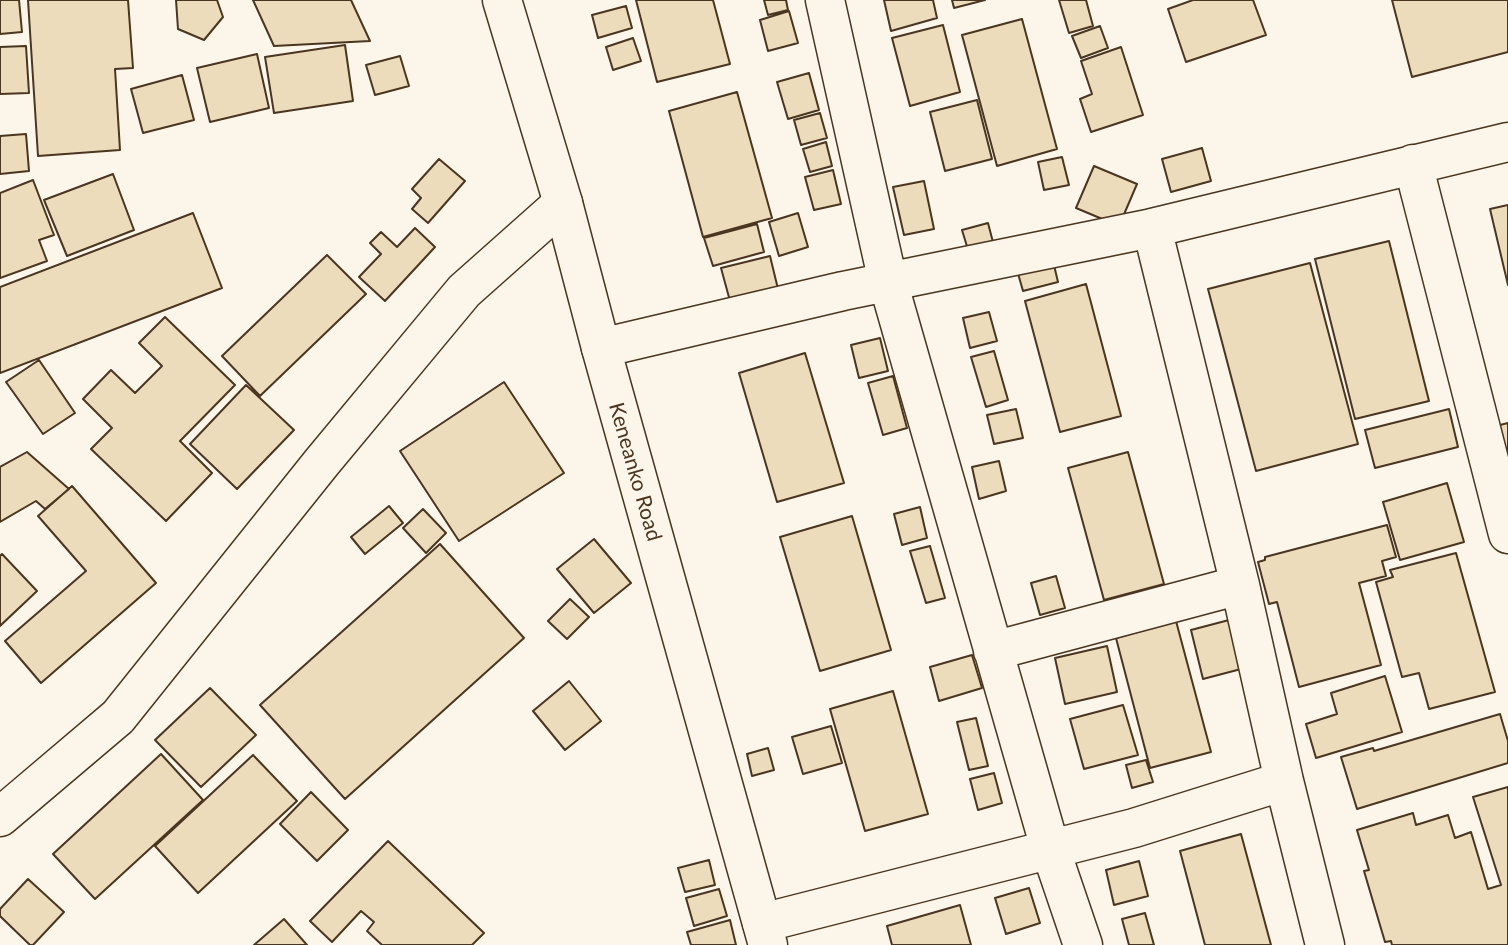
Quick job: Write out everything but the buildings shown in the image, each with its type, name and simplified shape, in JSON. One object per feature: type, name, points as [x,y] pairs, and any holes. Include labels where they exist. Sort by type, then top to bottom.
[{"type":"street","name":"Keneanko Road","points":[[502,0],[564,202],[601,348],[765,934]]},
{"type":"street","points":[[825,0],[888,282],[1050,848],[1083,945]]},
{"type":"street","points":[[601,348],[888,282],[1152,228],[1508,142]]},
{"type":"street","points":[[1413,164],[1508,534]]},
{"type":"street","points":[[0,817],[118,718],[321,462],[464,291],[564,202]]},
{"type":"street","points":[[1152,228],[1325,945]]},
{"type":"street","points":[[993,651],[1240,584]]},
{"type":"street","points":[[765,934],[1050,848],[1134,828],[1284,781]]}]
